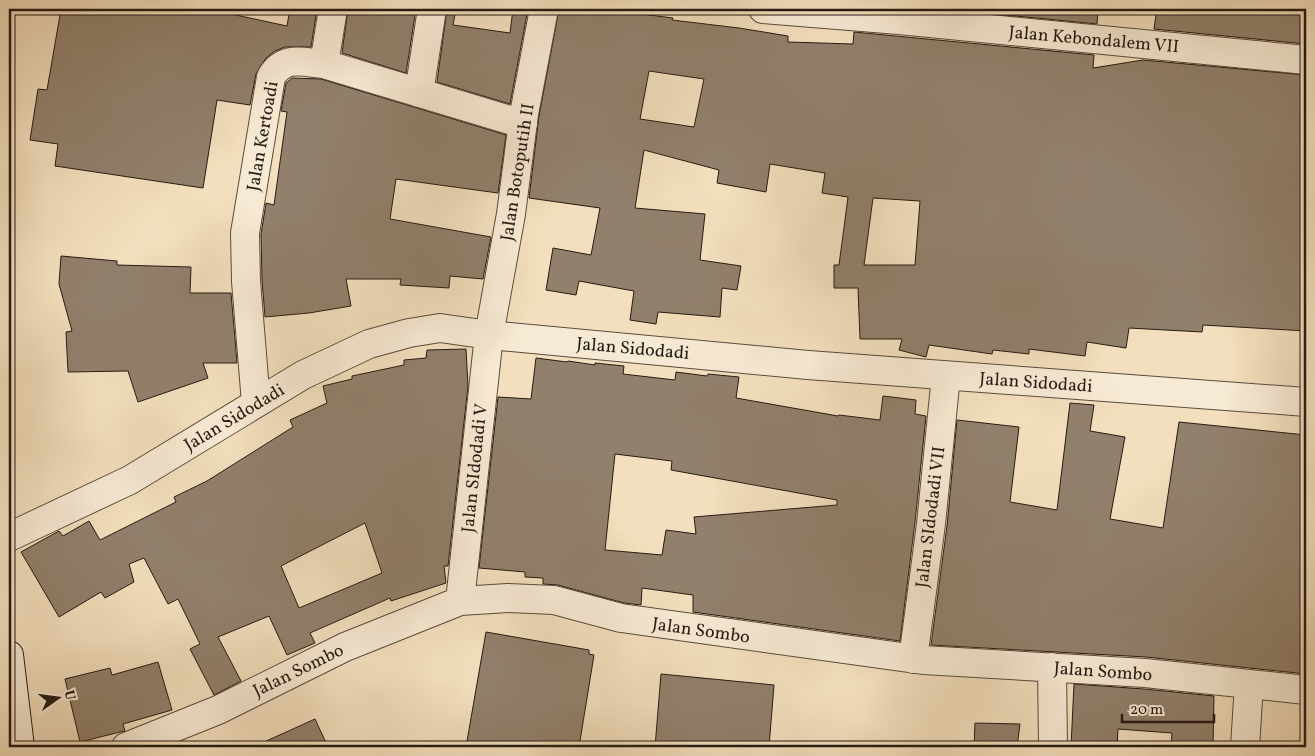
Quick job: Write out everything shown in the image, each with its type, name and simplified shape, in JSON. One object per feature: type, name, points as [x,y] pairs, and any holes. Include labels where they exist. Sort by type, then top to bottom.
[{"type":"street","points":[[324,64],[333,9]]},
{"type":"street","points":[[419,92],[432,9]]},
{"type":"street","name":"Jalan Botoputih II","points":[[489,334],[512,214],[523,124],[544,9]]},
{"type":"street","name":"Jalan Kebondalem VII","points":[[762,9],[899,20],[1306,60]]},
{"type":"street","name":"Jalan Kertoadi","points":[[256,403],[244,233],[271,76],[277,67],[291,61],[324,64],[523,124]]},
{"type":"street","name":"Jalan Sidodadi","points":[[9,537],[130,480],[302,375],[369,344],[409,333],[440,328],[808,365],[1306,402]]},
{"type":"street","name":"Jalan SIdodadi V","points":[[460,601],[489,334]]},
{"type":"street","name":"Jalan SIdodadi VII","points":[[913,659],[946,376]]},
{"type":"street","name":"Jalan Sombo","points":[[126,747],[218,710],[345,647],[460,601],[508,598],[554,600],[621,618],[913,659],[1145,673],[1306,690]]},
{"type":"street","points":[[9,655],[20,747]]},
{"type":"street","points":[[1052,667],[1053,747]]},
{"type":"street","points":[[1245,747],[1250,684]]},
{"type":"building","points":[[61,9],[232,9],[231,14],[287,26],[290,9],[317,9],[311,47],[285,47],[275,51],[266,58],[256,74],[250,105],[217,100],[203,188],[55,166],[58,144],[30,140],[38,89],[47,90]]},
{"type":"building","points":[[348,9],[416,9],[406,73],[342,53]]},
{"type":"building","points":[[447,9],[456,9],[453,25],[510,33],[513,9],[528,9],[510,104],[437,82]]},
{"type":"building","points":[[559,9],[602,9],[673,18],[672,20],[788,36],[788,42],[853,44],[854,32],[1094,55],[1093,68],[1143,60],[1306,75],[1306,331],[1203,325],[1202,332],[1129,328],[1126,348],[1087,342],[1085,356],[1029,349],[1029,354],[993,350],[992,354],[929,345],[926,357],[899,350],[902,339],[860,339],[858,288],[834,288],[834,265],[839,265],[848,197],[822,193],[825,173],[770,164],[766,192],[717,183],[719,170],[644,150],[635,208],[705,214],[700,260],[741,266],[737,290],[722,288],[720,317],[658,312],[656,324],[630,320],[634,291],[579,281],[576,295],[546,290],[553,248],[591,255],[600,208],[529,198],[539,116]],"holes":[[[649,71],[704,79],[694,127],[640,119]],[[873,198],[920,201],[915,265],[864,265]]]},
{"type":"building","points":[[944,9],[1098,9],[1097,24]]},
{"type":"building","points":[[1157,9],[1306,9],[1306,44],[1154,29]]},
{"type":"building","points":[[292,78],[321,79],[506,135],[498,193],[396,179],[390,219],[491,237],[483,279],[450,276],[449,288],[400,285],[401,279],[346,279],[351,306],[309,313],[265,317],[261,234],[266,203],[274,205],[287,112],[281,111],[286,83]]},
{"type":"building","points":[[61,256],[117,261],[117,265],[191,267],[190,293],[231,293],[237,363],[203,363],[208,378],[138,402],[128,371],[68,372],[66,332],[72,331],[59,284]]},
{"type":"building","points":[[466,349],[468,386],[448,566],[444,566],[446,583],[391,601],[390,598],[310,633],[315,643],[287,655],[269,616],[218,637],[241,681],[214,695],[190,649],[200,644],[178,599],[168,604],[144,558],[129,564],[134,582],[105,598],[101,592],[59,617],[21,552],[59,531],[63,536],[89,521],[100,540],[176,502],[174,497],[207,481],[293,427],[290,420],[327,403],[323,386],[352,379],[352,376],[404,365],[404,360],[426,358],[427,350]],"holes":[[[365,523],[382,573],[299,608],[281,566]]]},
{"type":"building","points":[[536,358],[595,365],[595,363],[624,366],[623,374],[675,380],[676,372],[707,376],[708,374],[739,377],[736,398],[838,416],[880,420],[883,396],[916,400],[915,414],[926,416],[900,641],[693,612],[693,595],[642,588],[641,605],[624,603],[558,585],[543,584],[543,578],[525,577],[525,572],[479,568],[498,397],[531,399]],"holes":[[[615,454],[672,461],[671,470],[837,500],[837,505],[694,517],[696,534],[666,530],[662,555],[605,550]]]},
{"type":"building","points":[[1070,403],[1094,405],[1090,431],[1125,437],[1110,519],[1163,528],[1179,422],[1306,435],[1306,674],[1146,657],[931,645],[947,526],[957,420],[1019,427],[1010,502],[1057,510]]},
{"type":"building","points":[[486,632],[589,650],[589,654],[594,655],[579,747],[466,747]]},
{"type":"building","points":[[158,662],[172,710],[123,724],[125,731],[80,742],[65,679],[110,668],[112,675]]},
{"type":"building","points":[[661,674],[774,685],[769,747],[655,747]]},
{"type":"building","points":[[1074,684],[1214,696],[1213,747],[1171,747],[1172,733],[1118,729],[1117,747],[1071,747]]},
{"type":"building","points":[[315,719],[328,747],[253,747]]},
{"type":"building","points":[[975,723],[1020,724],[1017,747],[974,747]]}]
